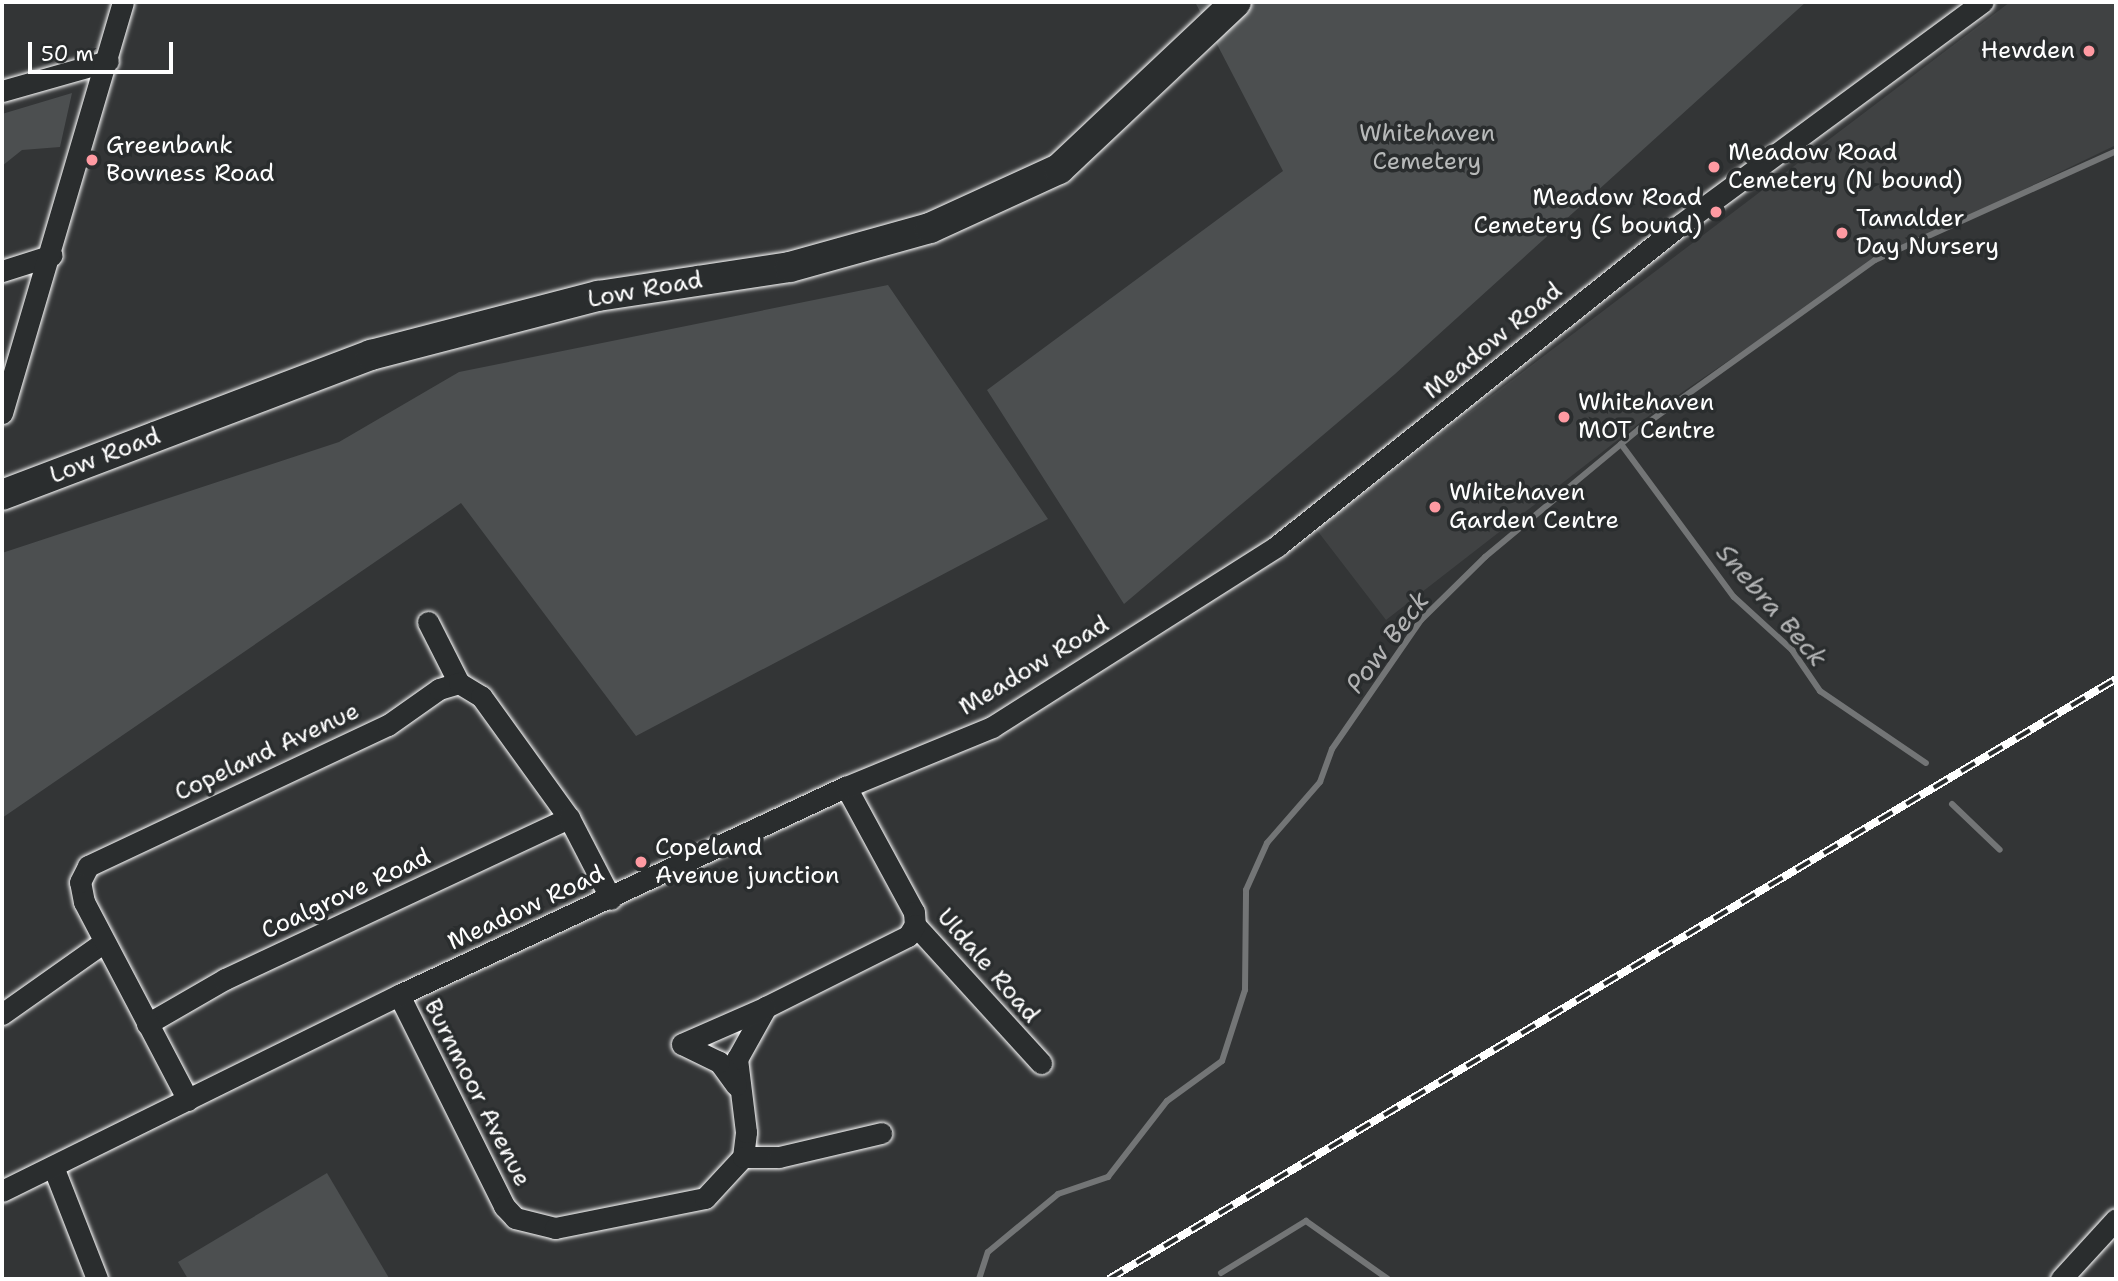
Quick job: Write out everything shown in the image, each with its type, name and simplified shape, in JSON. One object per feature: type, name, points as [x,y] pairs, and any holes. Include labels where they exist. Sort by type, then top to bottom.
[{"type":"main road","name":"Low Road","points":[[2,495],[371,355],[598,296],[790,267],[930,228],[1059,170],[1236,2]]},
{"type":"street","points":[[2,412],[52,255],[124,2]]},
{"type":"street","name":"Meadow Road","points":[[2,1191],[54,1169],[399,995],[846,787],[992,727],[1277,546],[1680,225],[1983,2]]},
{"type":"street","points":[[2,91],[108,61]]},
{"type":"street","points":[[2,271],[52,255]]},
{"type":"street","points":[[428,622],[459,684],[481,696],[569,818],[611,898]]},
{"type":"street","name":"Copeland Avenue","points":[[188,1100],[84,902],[80,882],[88,866],[388,725],[439,690],[459,684]]},
{"type":"street","name":"Uldale Road","points":[[846,787],[914,912],[915,925],[1041,1063]]},
{"type":"street","name":"Coalgrove Road","points":[[148,1024],[225,979],[569,818]]},
{"type":"street","points":[[736,1085],[719,1062],[682,1044],[766,1007],[908,936],[915,925]]},
{"type":"street","points":[[2,1014],[104,942]]},
{"type":"street","name":"Burnmoor Avenue","points":[[399,995],[504,1206],[515,1218],[555,1228],[705,1198],[743,1157]]},
{"type":"street","points":[[766,1007],[743,1041],[736,1085],[747,1132],[743,1157],[779,1157],[881,1133]]},
{"type":"street","points":[[54,1169],[97,1279]]},
{"type":"street","points":[[2061,1279],[2116,1219]]},
{"type":"shaded area","points":[[2010,2],[2116,2],[2116,145],[1874,262],[1659,408],[1386,620],[1316,529]]},
{"type":"green space","name":"Whitehaven Cemetery","points":[[1195,2],[1806,2],[1395,374],[1124,604],[987,390],[1283,171]]},
{"type":"green space","points":[[72,93],[60,147],[22,150],[2,166],[2,114]]},
{"type":"green space","points":[[888,285],[1048,519],[636,736],[461,503],[2,818],[2,553],[339,442],[459,372]]},
{"type":"green space","points":[[327,1173],[389,1278],[188,1279],[178,1262]]},
{"type":"waterway","name":"Pow Beck","points":[[979,1279],[988,1252],[1058,1194],[1108,1177],[1167,1101],[1222,1061],[1245,990],[1246,890],[1267,843],[1320,782],[1332,749],[1421,620],[1485,557],[1639,429],[1875,260],[2116,151]]},
{"type":"waterway","name":"Snebra Beck","points":[[1621,444],[1734,597],[1792,650],[1820,691],[1926,763]]},
{"type":"waterway","name":"Snebra Beck","points":[[1952,804],[2000,850]]},
{"type":"waterway","points":[[1221,1273],[1306,1221],[1388,1279]]},
{"type":"railway","points":[[1109,1279],[2116,679]]},
{"type":"place","name":"Hewden","points":[[2089,51]]},
{"type":"place","name":"Greenbank Bowness Road","points":[[92,160]]},
{"type":"place","name":"Meadow Road Cemetery (N bound)","points":[[1714,167]]},
{"type":"place","name":"Meadow Road Cemetery (S bound)","points":[[1716,212]]},
{"type":"place","name":"Tamalder Day Nursery","points":[[1842,233]]},
{"type":"place","name":"Whitehaven MOT Centre","points":[[1564,417]]},
{"type":"place","name":"Whitehaven Garden Centre","points":[[1435,507]]},
{"type":"place","name":"Copeland Avenue junction","points":[[641,862]]}]
